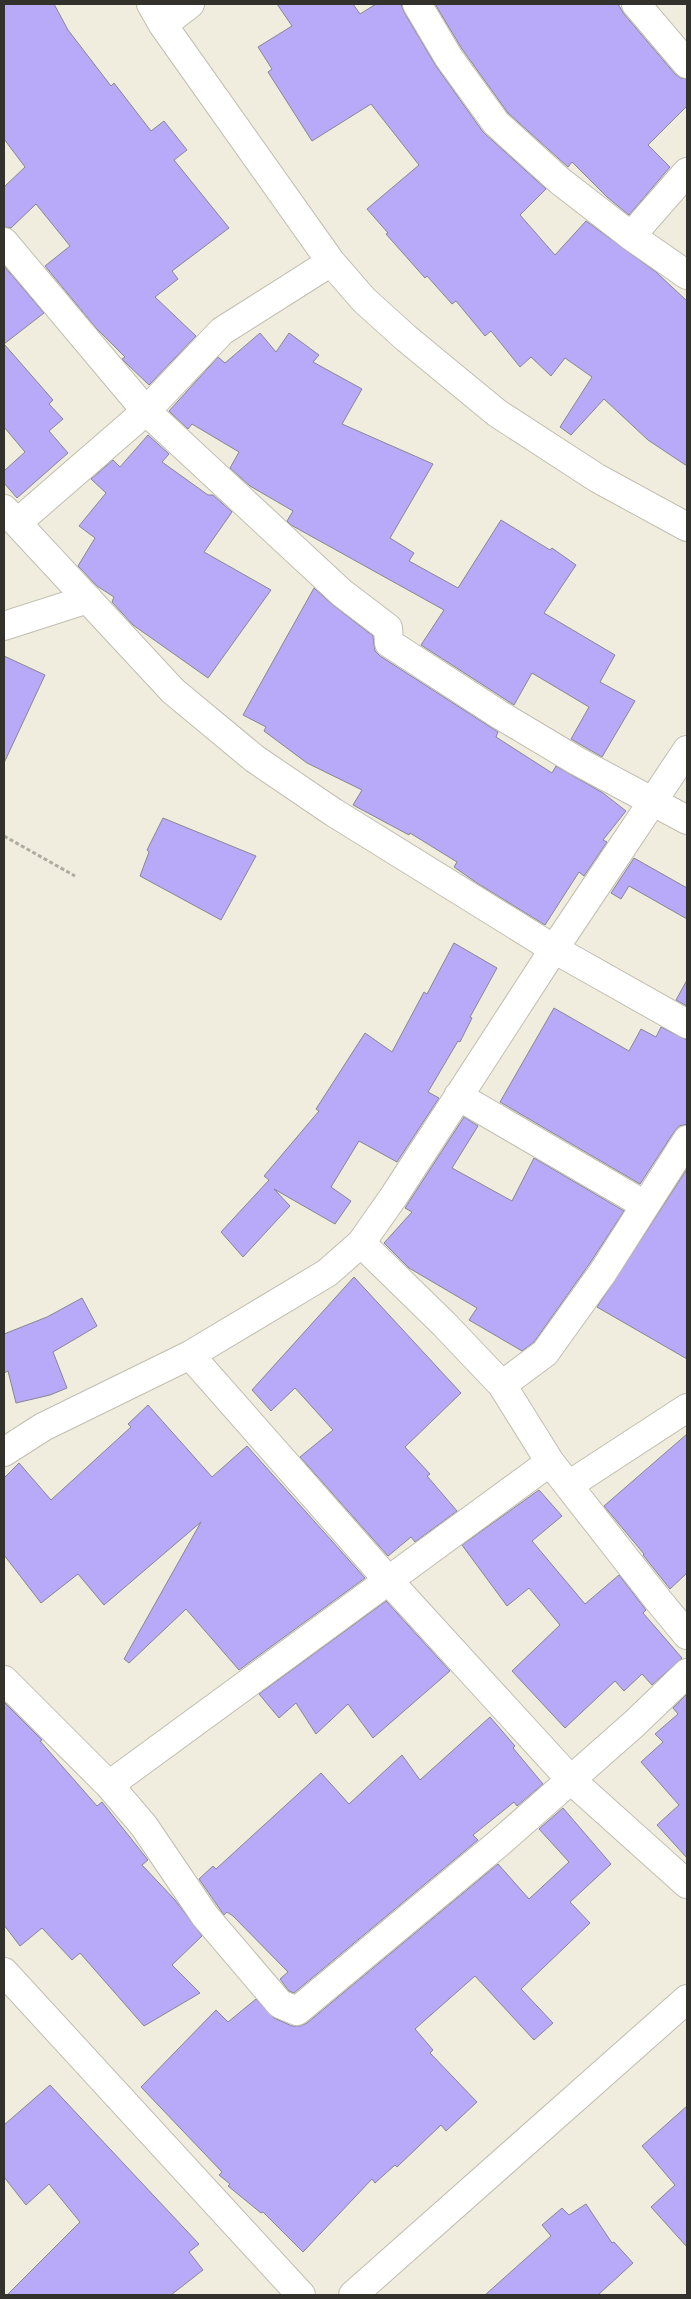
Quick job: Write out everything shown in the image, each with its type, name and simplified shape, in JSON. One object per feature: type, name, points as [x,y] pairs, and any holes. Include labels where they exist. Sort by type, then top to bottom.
[{"type":"street","points":[[190,4],[157,14],[331,262],[364,300],[496,413],[597,478],[687,527]]},
{"type":"street","points":[[417,4],[449,58],[496,123],[560,181],[631,236],[683,264]]},
{"type":"street","points":[[636,4],[687,64]]},
{"type":"street","points":[[631,236],[687,172]]},
{"type":"street","points":[[4,242],[146,412],[342,593],[388,628],[389,643],[577,761],[687,820]]},
{"type":"street","points":[[331,262],[222,331],[146,412],[10,516],[173,691],[255,759],[333,812],[554,949],[687,1024]]},
{"type":"street","points":[[4,626],[88,599]]},
{"type":"street","points":[[4,1452],[43,1427],[190,1355],[327,1273],[361,1243],[394,1196],[554,949],[687,750]]},
{"type":"street","points":[[458,1096],[645,1206]]},
{"type":"street","points":[[502,1385],[545,1353],[602,1272],[687,1140]]},
{"type":"street","points":[[361,1243],[444,1324],[502,1385],[550,1462],[687,1635]]},
{"type":"street","points":[[190,1355],[388,1580],[570,1779],[687,1884]]},
{"type":"street","points":[[569,1486],[687,1408]]},
{"type":"street","points":[[109,1786],[550,1462]]},
{"type":"street","points":[[4,1680],[109,1786],[144,1826],[206,1916],[280,2004],[297,2011],[500,1843],[634,1724],[687,1673]]},
{"type":"street","points":[[4,1972],[301,2295]]},
{"type":"street","points":[[353,2295],[687,1999]]},
{"type":"path","points":[[4,836],[75,876]]},
{"type":"building","points":[[4,4],[54,4],[68,30],[111,86],[114,83],[151,131],[164,121],[187,150],[174,160],[229,228],[172,271],[178,279],[155,297],[196,336],[149,385],[122,359],[125,357],[96,328],[45,266],[70,246],[36,204],[11,228],[4,227],[4,187],[25,167],[4,139]]},
{"type":"building","points":[[277,4],[353,4],[360,14],[376,4],[401,4],[436,66],[483,132],[546,189],[520,215],[555,255],[586,221],[656,272],[687,301],[687,466],[648,440],[604,399],[571,435],[560,427],[592,377],[565,358],[551,376],[531,357],[520,367],[491,331],[485,336],[456,301],[452,304],[427,276],[425,278],[386,234],[388,233],[367,209],[419,165],[371,104],[312,141],[268,72],[272,69],[258,47],[292,26]]},
{"type":"building","points":[[435,4],[618,4],[624,14],[675,74],[687,79],[687,106],[648,145],[670,167],[629,215],[607,197],[572,162],[568,167],[508,113],[462,49]]},
{"type":"building","points":[[4,266],[44,313],[4,344]]},
{"type":"building","points":[[260,333],[276,352],[289,333],[319,355],[313,362],[362,389],[342,424],[433,464],[390,538],[414,553],[409,561],[458,588],[501,520],[550,550],[552,548],[576,565],[544,613],[615,655],[600,682],[635,701],[602,757],[571,739],[589,707],[532,673],[514,705],[421,645],[444,610],[291,525],[287,521],[293,511],[250,486],[230,468],[239,452],[192,424],[188,429],[169,411],[218,357],[225,363]]},
{"type":"building","points":[[4,344],[53,400],[49,404],[63,419],[49,431],[68,453],[17,498],[4,483],[4,471],[25,452],[4,427]]},
{"type":"building","points":[[148,435],[169,454],[162,462],[208,495],[213,495],[232,512],[204,552],[271,590],[208,678],[133,625],[112,602],[114,597],[97,586],[78,566],[95,538],[79,526],[106,493],[91,479],[113,460],[120,467]]},
{"type":"building","points":[[314,588],[373,636],[375,651],[380,656],[498,732],[496,737],[552,773],[556,766],[603,793],[626,811],[603,840],[607,842],[584,876],[579,872],[545,925],[454,867],[457,862],[410,833],[409,835],[353,805],[362,790],[307,763],[264,731],[266,727],[243,715]]},
{"type":"building","points":[[4,656],[45,675],[4,763]]},
{"type":"building","points":[[163,818],[256,856],[221,920],[140,876],[149,852],[147,850]]},
{"type":"building","points":[[634,858],[687,888],[687,919],[629,886],[621,899],[611,893]]},
{"type":"building","points":[[454,943],[497,968],[470,1017],[472,1018],[460,1042],[458,1041],[428,1092],[439,1098],[397,1162],[359,1141],[331,1187],[351,1201],[335,1224],[274,1189],[290,1206],[243,1257],[221,1232],[269,1180],[264,1176],[319,1111],[316,1109],[365,1033],[392,1052],[424,992],[427,994]]},
{"type":"building","points":[[687,980],[687,1006],[676,1000]]},
{"type":"building","points":[[554,1008],[629,1051],[641,1029],[656,1037],[661,1027],[687,1040],[687,1124],[679,1126],[674,1132],[640,1184],[500,1102]]},
{"type":"building","points":[[464,1117],[478,1126],[452,1168],[512,1201],[534,1158],[624,1211],[534,1342],[522,1351],[469,1320],[477,1308],[409,1268],[384,1243],[412,1212],[405,1208]]},
{"type":"building","points":[[687,1169],[687,1359],[597,1307]]},
{"type":"building","points":[[354,1277],[461,1393],[405,1447],[430,1474],[427,1476],[457,1511],[415,1542],[411,1537],[388,1556],[300,1457],[333,1430],[295,1388],[271,1411],[252,1390]]},
{"type":"building","points":[[82,1298],[97,1326],[53,1352],[67,1388],[50,1395],[16,1403],[8,1371],[4,1373],[4,1334],[47,1317]]},
{"type":"building","points":[[148,1405],[212,1477],[247,1446],[365,1578],[239,1670],[186,1609],[129,1663],[124,1659],[201,1522],[104,1605],[78,1574],[41,1603],[4,1555],[4,1478],[19,1463],[51,1500],[131,1427],[128,1424]]},
{"type":"building","points":[[687,1434],[687,1573],[670,1589],[604,1506]]},
{"type":"building","points":[[539,1490],[562,1516],[532,1541],[585,1604],[619,1575],[646,1610],[643,1613],[682,1658],[652,1685],[642,1674],[624,1691],[615,1681],[565,1728],[512,1671],[560,1625],[529,1588],[507,1606],[462,1545]]},
{"type":"building","points":[[386,1601],[450,1671],[373,1738],[348,1704],[316,1734],[296,1703],[279,1718],[259,1694]]},
{"type":"building","points":[[687,1694],[687,1858],[657,1825],[679,1805],[641,1762],[663,1742],[655,1734],[678,1714],[673,1708]]},
{"type":"building","points":[[4,1702],[42,1740],[40,1741],[97,1806],[102,1802],[148,1860],[142,1865],[175,1900],[202,1936],[172,1965],[200,1993],[144,2026],[80,1953],[72,1960],[42,1928],[20,1946],[4,1925]]},
{"type":"building","points":[[490,1717],[515,1746],[513,1748],[543,1784],[517,1806],[514,1802],[473,1835],[478,1840],[294,1993],[289,1991],[280,1979],[288,1972],[233,1916],[227,1912],[224,1915],[199,1879],[213,1866],[216,1869],[321,1773],[349,1804],[402,1755],[420,1780]]},
{"type":"building","points":[[563,1808],[611,1864],[570,1902],[590,1923],[521,1989],[553,2023],[534,2040],[475,1976],[415,2029],[433,2050],[430,2053],[477,2102],[446,2131],[441,2125],[397,2167],[395,2165],[375,2183],[372,2179],[303,2252],[263,2212],[261,2213],[228,2186],[230,2184],[219,2175],[222,2172],[141,2087],[216,2010],[228,2022],[256,1999],[274,2018],[292,2026],[300,2026],[307,2023],[498,1864],[529,1899],[569,1862],[539,1829]]},
{"type":"building","points":[[50,2085],[199,2244],[189,2252],[203,2270],[171,2295],[7,2295],[80,2222],[49,2184],[26,2205],[4,2177],[4,2125]]},
{"type":"building","points":[[687,2106],[687,2247],[651,2207],[675,2185],[642,2146]]},
{"type":"building","points":[[586,2204],[612,2243],[614,2242],[633,2263],[598,2295],[485,2295],[551,2236],[542,2225],[562,2208],[569,2215]]}]
